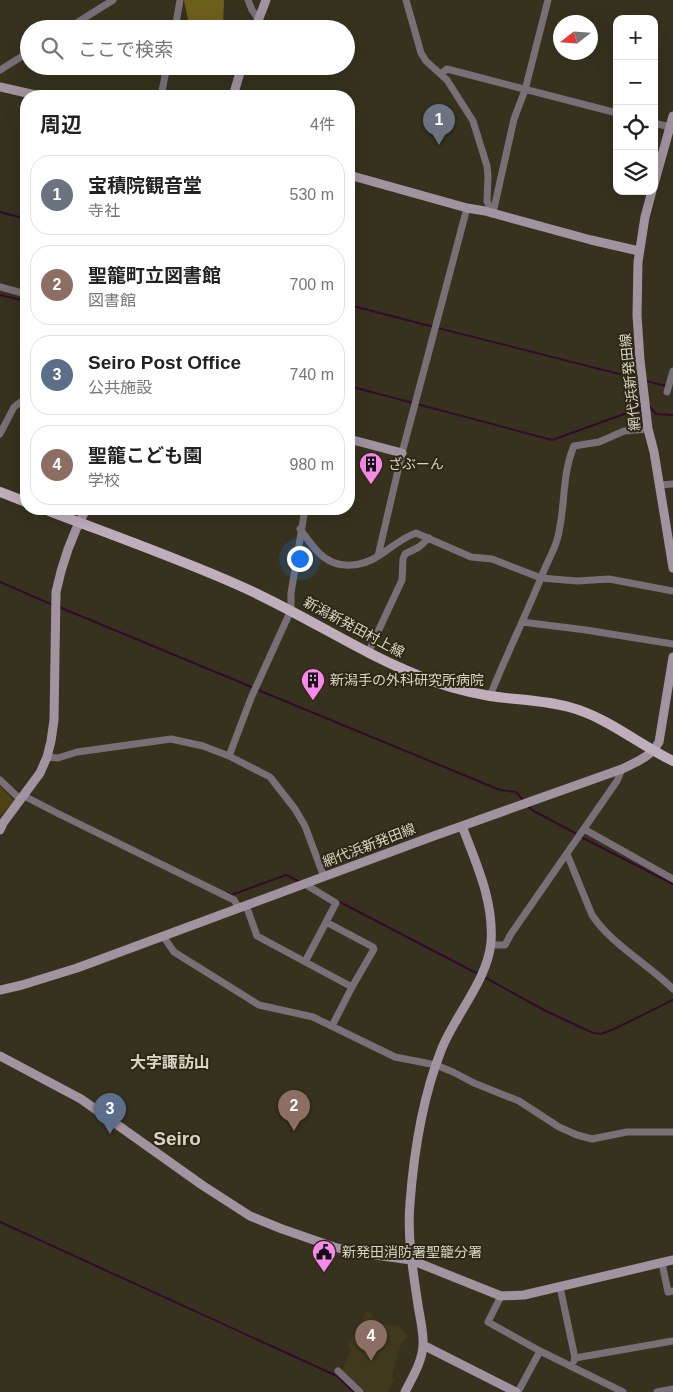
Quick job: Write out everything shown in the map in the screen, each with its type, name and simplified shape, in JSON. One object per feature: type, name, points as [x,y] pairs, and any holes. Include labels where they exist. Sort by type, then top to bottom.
[{"type":"main road","points":[[0,492],[20,500]]},
{"type":"main road","name":"新潟新発田村上線","points":[[60,515],[238,584],[291,610],[368,652],[419,676],[490,696],[570,707],[594,716],[654,752],[673,760]]},
{"type":"street","points":[[81,20],[113,0]]},
{"type":"street","points":[[177,20],[180,0]]},
{"type":"street","points":[[248,0],[256,20]]},
{"type":"street","points":[[258,20],[266,0]]},
{"type":"street","points":[[406,0],[421,53],[441,74],[456,94],[472,122],[487,166],[487,201],[493,214]]},
{"type":"street","points":[[493,214],[514,119],[525,90],[548,0]]},
{"type":"street","points":[[0,70],[20,58]]},
{"type":"street","points":[[441,74],[447,69],[613,113]]},
{"type":"street","points":[[162,90],[165,75]]},
{"type":"street","points":[[235,90],[239,75]]},
{"type":"street","points":[[0,87],[20,92]]},
{"type":"street","points":[[658,170],[673,116]]},
{"type":"street","points":[[658,124],[670,127]]},
{"type":"street","points":[[355,177],[468,208],[639,251]]},
{"type":"street","name":"網代浜新発田線","points":[[651,195],[639,251],[637,315],[640,370],[648,429],[673,568]]},
{"type":"street","points":[[378,556],[402,453],[468,208]]},
{"type":"street","points":[[0,287],[20,292]]},
{"type":"street","points":[[667,392],[673,371]]},
{"type":"street","points":[[0,434],[14,407],[20,402]]},
{"type":"street","points":[[490,696],[557,540],[562,516],[568,464],[574,446],[599,442],[624,431],[648,429]]},
{"type":"street","points":[[355,441],[402,453]]},
{"type":"street","points":[[659,485],[673,484]]},
{"type":"street","points":[[0,830],[3,823],[40,773],[47,757],[54,720],[56,592],[60,572],[83,515]]},
{"type":"street","points":[[229,756],[251,698],[291,610],[291,593],[303,515]]},
{"type":"street","points":[[300,529],[324,557],[338,564],[349,566],[360,564],[378,556],[400,540],[416,533],[471,557],[492,559],[541,578],[577,581],[609,579],[673,591]]},
{"type":"street","points":[[368,652],[402,580],[405,554],[419,547],[429,538]]},
{"type":"street","points":[[522,622],[673,644]]},
{"type":"street","points":[[654,752],[659,742],[673,657]]},
{"type":"street","points":[[47,757],[58,758],[77,752],[170,739],[203,746],[229,756],[270,777],[295,809],[305,826],[324,877]]},
{"type":"street","name":"網代浜新発田線","points":[[0,990],[57,975],[622,769],[654,752]]},
{"type":"street","points":[[491,945],[505,945],[510,934],[617,781],[622,769]]},
{"type":"street","points":[[0,780],[22,798],[234,900],[243,907],[256,936],[352,987]]},
{"type":"street","points":[[405,1392],[420,1359],[423,1344],[408,1230],[417,1133],[436,1065],[451,1029],[482,974],[491,945],[490,910],[462,826]]},
{"type":"street","points":[[584,829],[673,879]]},
{"type":"street","points":[[567,854],[596,921],[606,932],[673,989]]},
{"type":"street","points":[[305,962],[335,902],[308,886],[307,883]]},
{"type":"street","points":[[326,922],[374,947],[332,1026]]},
{"type":"street","points":[[163,936],[174,952],[259,1005],[313,1017],[395,1057],[436,1065],[454,1072],[474,1083],[513,1098],[559,1127],[592,1140],[627,1132],[673,1132]]},
{"type":"street","points":[[0,1056],[81,1099],[202,1185],[250,1216],[334,1247],[354,1252],[411,1260],[501,1296],[524,1295],[673,1260]]},
{"type":"street","points":[[662,1263],[668,1292],[673,1291]]},
{"type":"street","points":[[560,1287],[575,1358],[571,1366]]},
{"type":"street","points":[[501,1296],[488,1322],[540,1351],[623,1392]]},
{"type":"street","points":[[575,1358],[673,1340]]},
{"type":"street","points":[[423,1344],[517,1392],[540,1351]]},
{"type":"street","points":[[338,1371],[360,1392]]},
{"type":"street","points":[[657,1392],[673,1388]]},
{"type":"shaded area","points":[[184,0],[224,0],[223,20],[188,20]]},
{"type":"shaded area","points":[[0,786],[14,801],[0,816]]},
{"type":"shaded area","points":[[367,1310],[381,1324],[398,1326],[408,1337],[403,1341],[399,1350],[392,1378],[394,1380],[387,1392],[366,1392],[342,1371],[351,1350],[348,1346]]},
{"type":"waterway","points":[[0,212],[20,217]]},
{"type":"waterway","points":[[0,295],[20,300]]},
{"type":"waterway","points":[[355,307],[434,327]]},
{"type":"waterway","points":[[438,328],[639,379]]},
{"type":"waterway","points":[[647,381],[666,386]]},
{"type":"waterway","points":[[355,388],[552,440],[641,408]]},
{"type":"waterway","points":[[650,407],[656,414],[673,415]]},
{"type":"waterway","points":[[0,582],[53,605]]},
{"type":"waterway","points":[[59,607],[254,688]]},
{"type":"waterway","points":[[258,690],[500,790],[516,792],[524,801]]},
{"type":"waterway","points":[[529,807],[577,834]]},
{"type":"waterway","points":[[581,837],[673,884]]},
{"type":"waterway","points":[[226,892],[231,895],[286,875],[300,882]]},
{"type":"waterway","points":[[338,901],[478,974]]},
{"type":"waterway","points":[[484,977],[544,1010],[593,1033],[601,1034],[673,1000]]},
{"type":"waterway","points":[[0,1222],[337,1376],[354,1392]]},
{"type":"place","name":"宝積院観音堂","points":[[439,145]]},
{"type":"place","name":"ざぶーん","points":[[371,485]]},
{"type":"place","name":"新潟手の外科研究所病院","points":[[313,701]]},
{"type":"place","name":"聖籠町立図書館","points":[[294,1131]]},
{"type":"place","name":"Seiro Post Office","points":[[110,1134]]},
{"type":"place","name":"新発田消防署聖籠分署","points":[[324,1273]]},
{"type":"place","name":"聖籠こども園","points":[[371,1361]]},
{"type":"district","name":"大字諏訪山","points":[[170,1062]]},
{"type":"district","name":"Seiro","points":[[177,1138]]}]
